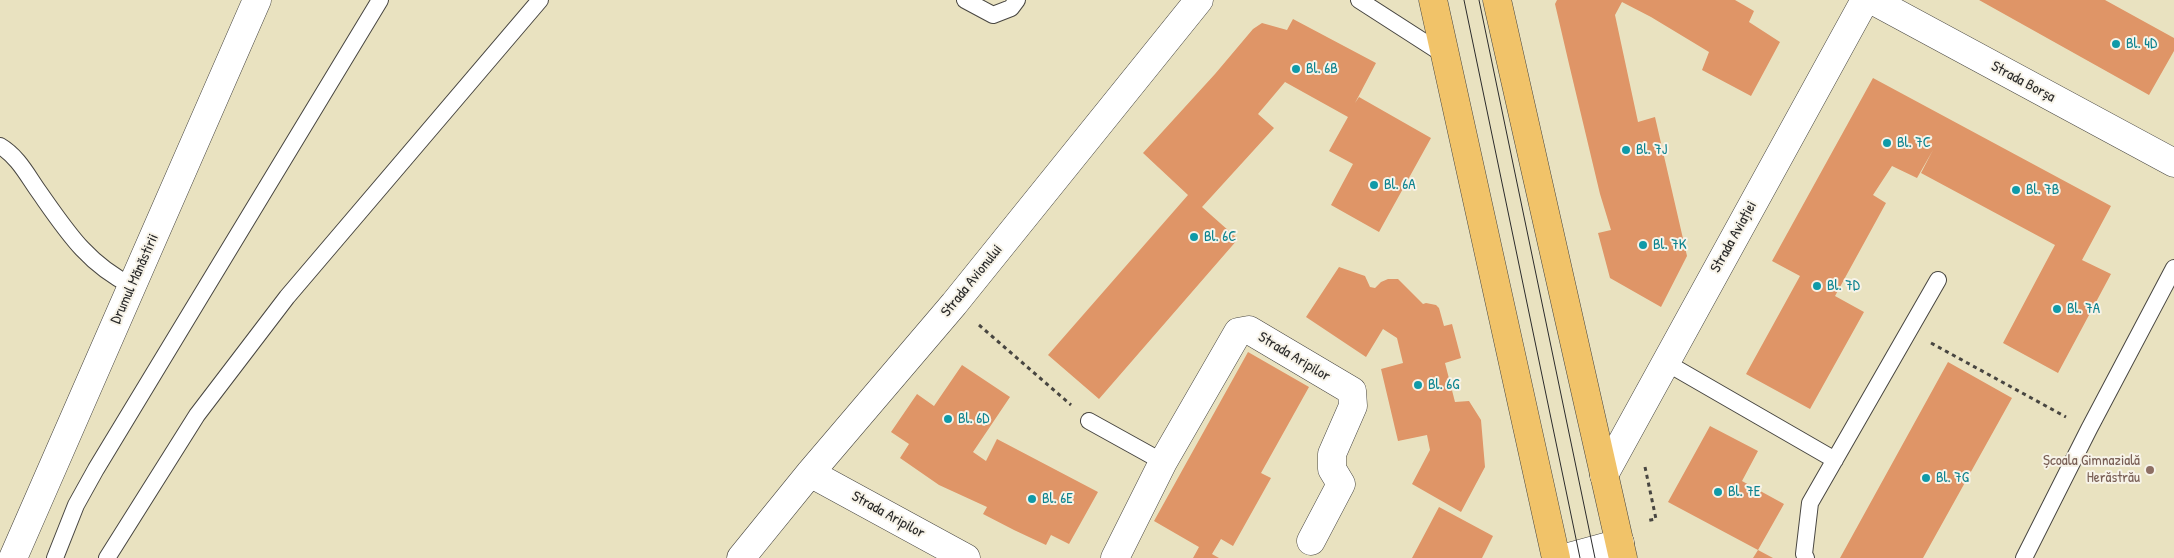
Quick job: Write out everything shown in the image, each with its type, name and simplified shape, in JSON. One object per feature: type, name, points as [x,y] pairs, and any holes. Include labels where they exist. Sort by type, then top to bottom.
[{"type":"main road","points":[[1433,0],[1556,558]]},
{"type":"main road","points":[[1497,0],[1622,551]]},
{"type":"street","name":"Drumul Mănăstirii","points":[[13,558],[257,0]]},
{"type":"street","name":"Strada Avionului","points":[[741,558],[810,473],[954,304],[1199,0]]},
{"type":"street","name":"Strada Aviației","points":[[1604,475],[1864,0]]},
{"type":"street","name":"Strada Borșa","points":[[1872,0],[2174,163]]},
{"type":"street","name":"Strada Aripilor","points":[[1115,558],[1163,462],[1238,332],[1248,330],[1352,391],[1353,406],[1332,454],[1332,469],[1341,484],[1311,541]]},
{"type":"street","name":"Strada Aripilor","points":[[810,473],[966,558]]},
{"type":"street","points":[[1565,558],[1622,551]]},
{"type":"lane","points":[[55,558],[76,505],[96,469],[380,0]]},
{"type":"lane","points":[[107,558],[197,415],[287,297],[540,0]]},
{"type":"lane","points":[[965,0],[993,15],[1011,8],[1017,0]]},
{"type":"lane","points":[[1359,0],[1446,56]]},
{"type":"lane","points":[[0,146],[16,158],[74,242],[87,256],[113,277],[132,286]]},
{"type":"lane","points":[[2024,558],[2089,429],[2174,268]]},
{"type":"lane","points":[[1806,558],[1804,554],[1810,503],[1938,280]]},
{"type":"lane","points":[[1665,362],[1834,460]]},
{"type":"lane","points":[[1089,421],[1163,462]]},
{"type":"path","points":[[954,304],[1089,421]]},
{"type":"path","points":[[1909,331],[2089,429]]},
{"type":"path","points":[[1634,420],[1656,519],[1641,522]]},
{"type":"building","points":[[1557,0],[1735,0],[1754,11],[1749,22],[1780,42],[1751,96],[1702,70],[1709,52],[1651,17],[1622,2],[1615,15],[1638,122],[1655,117],[1687,256],[1661,307],[1610,278],[1598,233],[1611,230],[1600,194],[1569,64],[1555,4]]},
{"type":"building","name":"Bl. 4D","points":[[1979,0],[2105,0],[2174,38],[2174,51],[2149,95]]},
{"type":"building","points":[[1293,19],[1376,63],[1355,103],[1359,97],[1431,138],[1379,232],[1331,205],[1353,164],[1329,151],[1348,117],[1285,82],[1258,114],[1274,128],[1202,207],[1238,239],[1099,399],[1048,355],[1188,195],[1143,153],[1253,29],[1262,23],[1287,30]]},
{"type":"building","points":[[1873,78],[2111,206],[2082,260],[2111,274],[2058,373],[2003,343],[2055,245],[1921,173],[1933,150],[1917,178],[1892,166],[1873,195],[1886,203],[1835,296],[1864,312],[1810,409],[1746,374],[1800,276],[1772,261]]},
{"type":"building","name":"Bl. 6G","points":[[1339,267],[1365,276],[1370,287],[1375,288],[1381,282],[1388,279],[1398,279],[1423,304],[1436,305],[1439,308],[1444,326],[1452,324],[1461,358],[1445,363],[1455,402],[1469,401],[1481,420],[1485,467],[1461,512],[1412,484],[1430,450],[1427,435],[1398,441],[1381,369],[1403,363],[1397,338],[1383,329],[1366,357],[1306,317]]},
{"type":"building","points":[[1248,352],[1309,387],[1261,473],[1271,478],[1233,546],[1221,539],[1212,554],[1219,558],[1193,558],[1199,547],[1154,521]]},
{"type":"building","name":"Bl. 7G","points":[[1948,362],[2012,398],[1923,558],[1840,558]]},
{"type":"building","points":[[962,365],[1010,397],[973,452],[986,461],[997,439],[1098,492],[1069,544],[1051,535],[1046,545],[1014,530],[983,514],[987,507],[939,485],[900,458],[909,444],[891,432],[917,394],[934,406]]},
{"type":"building","name":"Bl. 7E","points":[[1710,426],[1758,451],[1742,481],[1784,504],[1758,550],[1668,502]]},
{"type":"building","points":[[1439,507],[1493,536],[1482,558],[1412,558]]},
{"type":"building","points":[[1758,550],[1773,558],[1753,558]]},
{"type":"tram line","points":[[1464,0],[1580,558]]},
{"type":"tram line","points":[[1479,0],[1595,558]]},
{"type":"place","name":"Bl. 4D","points":[[2116,44]]},
{"type":"place","name":"Bl. 6B","points":[[1296,69]]},
{"type":"place","name":"Bl. 7C","points":[[1887,143]]},
{"type":"place","name":"Bl. 7J","points":[[1626,150]]},
{"type":"place","name":"Bl. 6A","points":[[1374,185]]},
{"type":"place","name":"Bl. 7B","points":[[2016,190]]},
{"type":"place","name":"Bl. 6C","points":[[1194,237]]},
{"type":"place","name":"Bl. 7K","points":[[1643,245]]},
{"type":"place","name":"Bl. 7D","points":[[1817,286]]},
{"type":"place","name":"Bl. 7A","points":[[2057,309]]},
{"type":"place","name":"Bl. 6G","points":[[1418,385]]},
{"type":"place","name":"Bl. 6D","points":[[948,419]]},
{"type":"place","name":"Școala Gimnazială Herăstrău","points":[[2150,470]]},
{"type":"place","name":"Bl. 7G","points":[[1926,478]]},
{"type":"place","name":"Bl. 7E","points":[[1718,492]]},
{"type":"place","name":"Bl. 6E","points":[[1032,499]]}]
